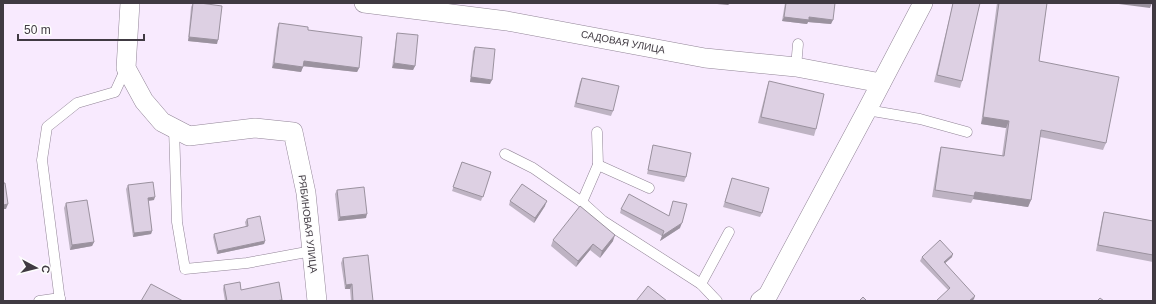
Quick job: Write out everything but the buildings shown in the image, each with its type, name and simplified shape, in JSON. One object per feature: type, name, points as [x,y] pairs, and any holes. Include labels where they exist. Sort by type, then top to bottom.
[{"type":"street","points":[[126,68],[130,3]]},
{"type":"street","name":"САДОВАЯ УЛИЦА","points":[[364,3],[507,21],[705,58],[796,67],[881,83]]},
{"type":"street","points":[[767,299],[923,3]]},
{"type":"street","name":"РЯБИНОВАЯ УЛИЦА","points":[[126,68],[144,101],[162,122],[189,136],[255,128],[293,132],[306,193],[317,301]]},
{"type":"lane","points":[[796,67],[798,44]]},
{"type":"lane","points":[[39,301],[60,300],[42,160],[47,127],[77,103],[114,92],[126,68]]},
{"type":"lane","points":[[867,110],[920,119],[967,132]]},
{"type":"lane","points":[[174,128],[177,222],[185,270],[247,263],[312,251]]},
{"type":"lane","points":[[582,202],[598,165],[597,132]]},
{"type":"lane","points":[[505,154],[533,168],[582,202],[603,221],[701,284],[717,301]]},
{"type":"lane","points":[[598,165],[649,188]]},
{"type":"lane","points":[[701,284],[729,232]]}]
